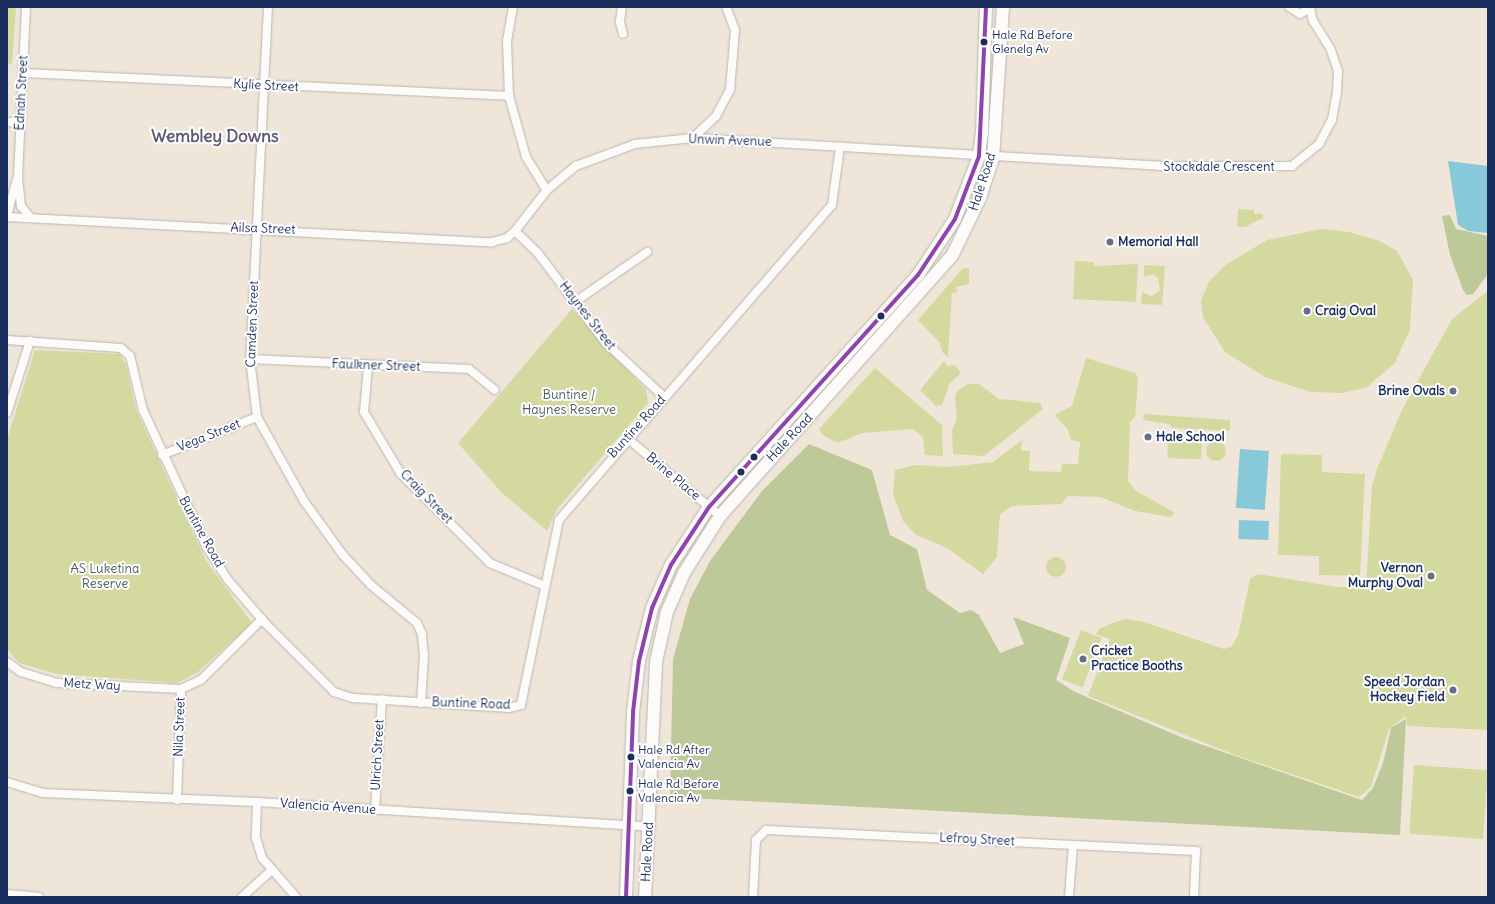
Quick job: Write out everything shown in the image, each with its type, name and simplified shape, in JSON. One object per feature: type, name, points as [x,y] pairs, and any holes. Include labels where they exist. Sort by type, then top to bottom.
[{"type":"main road","name":"Hale Road","points":[[626,897],[630,826],[633,712],[639,661],[652,608],[671,565],[710,507],[918,275],[956,219],[979,156],[986,7]]},
{"type":"main road","name":"Hale Road","points":[[645,897],[650,827],[656,662],[667,612],[684,573],[720,516],[952,256],[980,198],[993,158],[1003,7]]},
{"type":"street","name":"Ednah Street","points":[[26,7],[18,178],[21,206],[29,216]]},
{"type":"street","name":"Camden Street","points":[[268,7],[250,359],[256,418],[304,502],[343,555],[371,585],[417,623],[422,634],[424,655],[421,703]]},
{"type":"street","points":[[513,7],[507,40],[509,96],[526,157],[547,190]]},
{"type":"street","points":[[622,7],[620,22],[623,34]]},
{"type":"street","points":[[693,138],[716,116],[730,90],[735,30],[726,7]]},
{"type":"street","name":"Stockdale Crescent","points":[[1289,7],[1313,21]]},
{"type":"street","points":[[1300,14],[1310,8]]},
{"type":"street","name":"Stockdale Crescent","points":[[979,156],[993,158],[1159,166],[1292,166],[1319,144],[1332,120],[1338,91],[1338,71],[1330,48],[1313,21],[1310,8]]},
{"type":"street","name":"Kylie Street","points":[[23,73],[264,86],[509,96]]},
{"type":"street","points":[[7,122],[20,122]]},
{"type":"street","name":"Unwin Avenue","points":[[515,231],[547,190],[576,166],[614,150],[693,138],[979,156]]},
{"type":"street","name":"Buntine Road","points":[[7,340],[121,348],[130,356],[142,410],[206,546],[262,619],[334,692],[421,703],[509,708],[521,705],[559,520],[626,438],[664,397],[832,205],[840,147]]},
{"type":"street","name":"Ednah Street","points":[[7,217],[18,178]]},
{"type":"street","name":"Ailsa Street","points":[[7,217],[29,216],[492,242],[507,238],[515,231]]},
{"type":"street","name":"Haynes Street","points":[[515,231],[537,252],[605,342],[664,397]]},
{"type":"street","points":[[575,302],[647,252]]},
{"type":"street","points":[[7,413],[30,342]]},
{"type":"street","name":"Faulkner Street","points":[[250,359],[368,367],[469,369],[495,390]]},
{"type":"street","name":"Craig Street","points":[[368,367],[364,412],[401,474],[490,563],[545,586]]},
{"type":"street","name":"Vega Street","points":[[162,455],[256,418]]},
{"type":"street","name":"Brine Place","points":[[626,438],[720,516]]},
{"type":"street","name":"Nila Street","points":[[177,800],[182,689],[202,679],[262,619]]},
{"type":"street","name":"Metz Way","points":[[7,662],[21,672],[57,684],[182,689]]},
{"type":"street","name":"Ulrich Street","points":[[375,810],[382,699]]},
{"type":"street","name":"Valencia Avenue","points":[[7,782],[43,793],[177,800],[257,802],[650,827]]},
{"type":"street","points":[[257,802],[256,838],[270,872],[296,897]]},
{"type":"street","name":"Lefroy Street","points":[[753,897],[759,833],[835,832],[1196,851],[1194,897]]},
{"type":"street","points":[[1069,897],[1073,845]]},
{"type":"street","points":[[242,897],[270,872]]},
{"type":"street","points":[[7,894],[39,897]]},
{"type":"green space","points":[[7,7],[16,7],[12,64],[7,63]]},
{"type":"green space","points":[[1238,209],[1254,210],[1254,214],[1263,214],[1263,218],[1245,227],[1237,227]]},
{"type":"green space","points":[[1450,215],[1456,229],[1488,236],[1488,274],[1473,294],[1467,295],[1463,290],[1450,255],[1442,216]]},
{"type":"green space","name":"Craig Oval","points":[[1321,229],[1349,232],[1380,241],[1397,251],[1413,280],[1410,329],[1395,363],[1366,388],[1341,393],[1311,392],[1265,377],[1225,352],[1203,317],[1201,300],[1209,282],[1224,266],[1267,240]]},
{"type":"green space","points":[[1075,261],[1094,262],[1094,266],[1138,264],[1136,302],[1073,299]]},
{"type":"green space","points":[[1144,265],[1165,266],[1162,305],[1141,304],[1142,292],[1152,296],[1160,290],[1158,278],[1153,274],[1144,277]]},
{"type":"green space","points":[[963,268],[969,268],[969,284],[956,287],[957,292],[952,293],[948,357],[942,352],[940,343],[918,320]]},
{"type":"green space","points":[[1488,291],[1488,730],[1407,726],[1406,716],[1389,729],[1371,787],[1359,797],[1235,755],[1088,696],[1110,639],[1096,634],[1099,629],[1113,623],[1126,619],[1144,622],[1224,649],[1231,647],[1238,636],[1250,579],[1258,574],[1337,587],[1366,587],[1372,486],[1377,469],[1401,412],[1452,319]]},
{"type":"green space","name":"Buntine / Haynes Reserve","points":[[572,309],[646,390],[648,403],[558,508],[547,531],[501,492],[458,443]]},
{"type":"green space","name":"AS Luketina Reserve","points":[[35,350],[120,354],[126,365],[136,410],[206,561],[252,623],[197,673],[177,683],[56,674],[19,663],[7,649],[7,439]]},
{"type":"green space","points":[[1086,358],[1135,373],[1138,379],[1135,417],[1130,422],[1128,481],[1136,491],[1174,512],[1171,517],[1135,511],[1100,497],[1067,496],[1062,504],[1012,506],[1000,514],[997,557],[983,574],[947,548],[916,535],[903,521],[893,494],[895,470],[915,465],[950,467],[993,462],[1022,440],[1021,450],[1030,451],[1029,471],[1061,472],[1062,464],[1078,464],[1080,442],[1071,440],[1068,430],[1055,415],[1072,406]]},
{"type":"green space","points":[[944,361],[947,366],[955,365],[961,373],[950,383],[942,405],[936,406],[920,390]]},
{"type":"green space","points":[[875,368],[942,425],[943,456],[925,455],[923,437],[913,429],[862,433],[838,443],[824,436],[819,429]]},
{"type":"green space","points":[[968,384],[979,384],[999,399],[1040,403],[1043,409],[984,456],[953,454],[952,431],[957,417],[955,398],[957,391]]},
{"type":"green space","points":[[1144,414],[1230,420],[1230,431],[1173,428],[1169,424],[1143,420]]},
{"type":"green space","points":[[1168,439],[1202,440],[1201,459],[1167,458]]},
{"type":"green space","points":[[1216,441],[1223,444],[1226,451],[1223,458],[1216,461],[1209,458],[1206,451],[1209,444]]},
{"type":"green space","points":[[809,444],[872,470],[890,535],[917,549],[927,590],[960,613],[971,610],[979,615],[1000,653],[1024,644],[1013,617],[1070,638],[1056,680],[1075,692],[1183,738],[1362,800],[1373,788],[1383,763],[1391,728],[1406,719],[1400,835],[670,797],[673,659],[690,599],[710,561],[762,491]]},
{"type":"green space","points":[[1281,454],[1322,455],[1322,472],[1365,474],[1360,576],[1319,575],[1319,556],[1278,555]]},
{"type":"green space","points":[[1052,557],[1060,557],[1066,563],[1066,571],[1060,577],[1052,577],[1046,571],[1046,563]]},
{"type":"green space","name":"Cricket Practice Booths","points":[[1081,630],[1102,638],[1083,687],[1062,679]]},
{"type":"green space","points":[[1414,765],[1488,770],[1483,839],[1409,834]]},
{"type":"water","points":[[1448,161],[1488,166],[1488,233],[1468,231],[1458,225]]},
{"type":"water","points":[[1240,449],[1269,451],[1265,510],[1236,508]]},
{"type":"water","points":[[1239,520],[1269,521],[1268,540],[1238,539]]},
{"type":"transit line","points":[[626,897],[633,712],[639,661],[652,608],[671,565],[709,507],[918,275],[955,219],[979,156],[986,7]]},
{"type":"place","name":"Hale Rd Before Glenelg Av","points":[[984,42]]},
{"type":"place","name":"Memorial Hall","points":[[1110,242]]},
{"type":"place","name":"Craig Oval","points":[[1307,311]]},
{"type":"place","name":"Brine Ovals","points":[[1453,391]]},
{"type":"place","name":"Hale School","points":[[1148,437]]},
{"type":"place","name":"Vernon Murphy Oval","points":[[1431,576]]},
{"type":"place","name":"Cricket Practice Booths","points":[[1083,659]]},
{"type":"place","name":"Speed Jordan Hockey Field","points":[[1453,690]]},
{"type":"place","name":"Hale Rd After Valencia Av","points":[[631,757]]},
{"type":"place","name":"Hale Rd Before Valencia Av","points":[[630,791]]},
{"type":"district","name":"Wembley Downs","points":[[215,137]]}]
